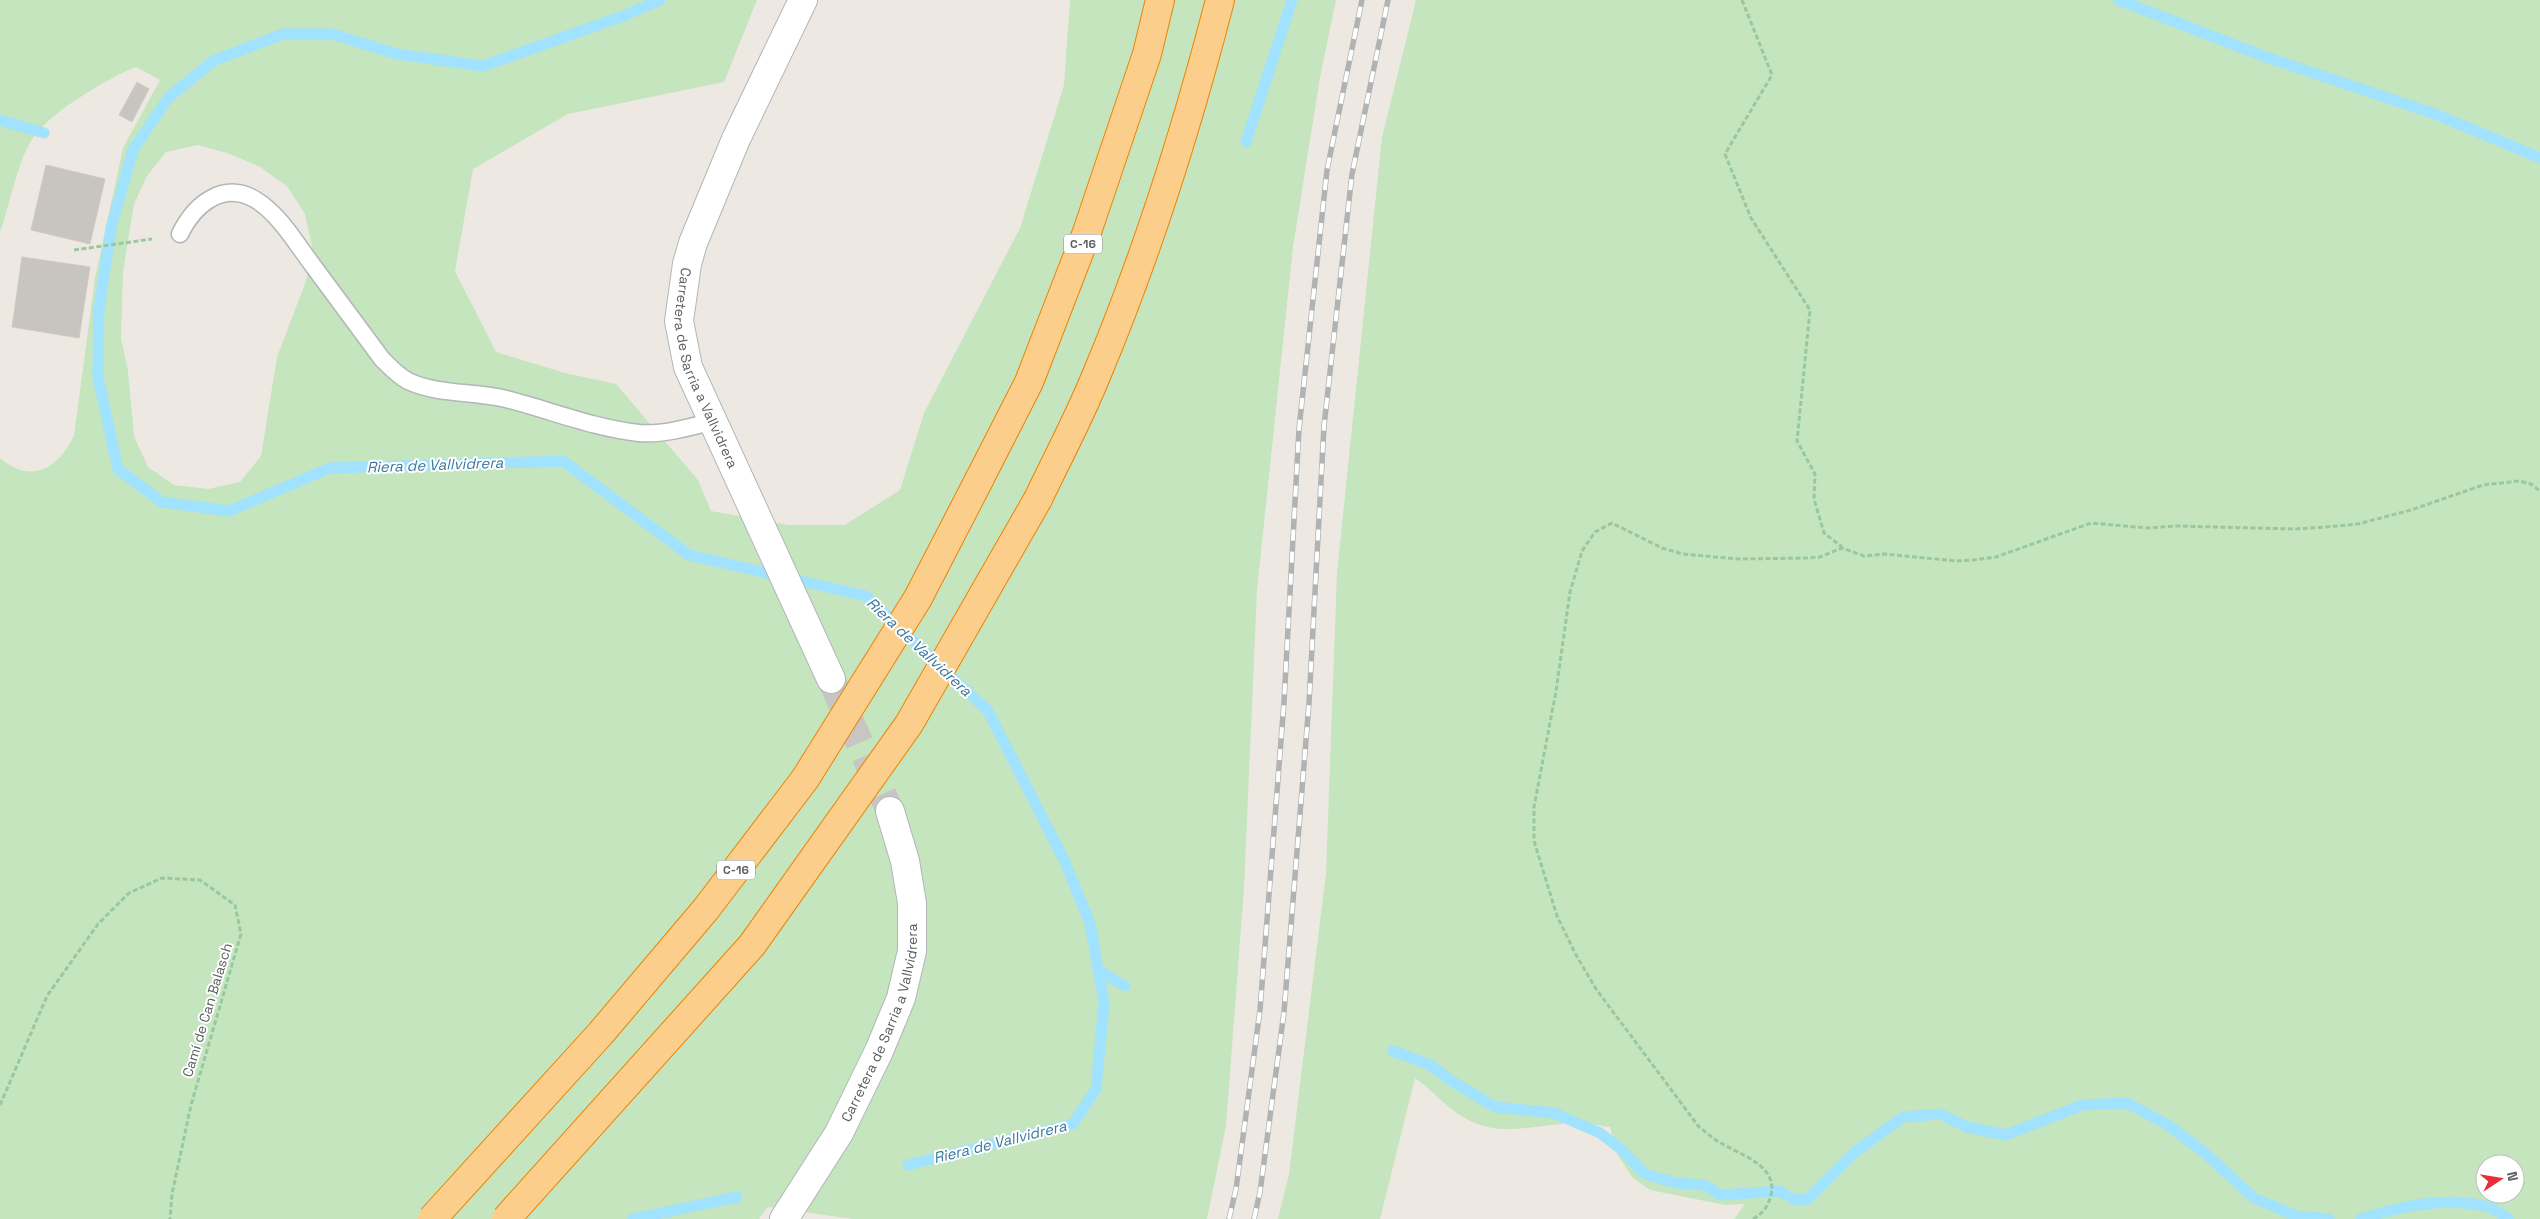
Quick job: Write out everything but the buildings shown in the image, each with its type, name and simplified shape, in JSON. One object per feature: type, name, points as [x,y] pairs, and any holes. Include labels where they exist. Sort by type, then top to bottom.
[{"type":"highway","name":"C-16","points":[[432,1219],[601,1033],[688,931],[804,779],[918,598],[1029,382],[1087,232],[1147,54],[1160,0]]},
{"type":"highway","points":[[506,1219],[752,945],[909,724],[1038,500],[1096,377],[1145,250],[1198,88],[1220,0]]},
{"type":"main road","name":"Carretera de Sarria a Vallvidrera","points":[[803,0],[702,217],[686,264],[679,321],[688,368],[714,420],[772,553],[831,679]]},
{"type":"main road","name":"Carretera de Sarria a Vallvidrera","points":[[784,1219],[839,1133],[879,1051],[901,998],[912,951],[912,903],[905,861],[890,811]]},
{"type":"lane","points":[[180,234],[189,217],[206,201],[227,193],[244,195],[257,201],[293,238],[382,359],[393,371],[408,381],[429,387],[505,399],[544,412],[640,433],[685,429],[714,420]]},
{"type":"path","points":[[1742,0],[1772,75],[1725,154],[1751,218],[1810,310],[1797,441],[1815,474],[1814,499],[1824,534],[1842,548],[1864,556],[1885,554],[1956,561],[1973,560],[1996,557],[2091,523],[2148,528],[2176,526],[2294,529],[2326,527],[2358,524],[2403,512],[2483,485],[2519,481],[2531,484],[2540,491]]},
{"type":"path","points":[[74,250],[150,239]]},
{"type":"path","points":[[1753,1219],[1768,1206],[1772,1192],[1768,1177],[1760,1165],[1745,1154],[1721,1143],[1699,1127],[1596,989],[1557,916],[1543,876],[1534,841],[1534,807],[1556,691],[1570,592],[1582,551],[1595,532],[1612,523],[1662,548],[1683,554],[1738,559],[1820,557],[1842,548]]},
{"type":"path","name":"Camí de Can Balasch","points":[[0,1105],[47,996],[98,924],[129,893],[162,878],[200,880],[235,904],[242,934],[191,1105],[172,1194],[170,1219]]},
{"type":"green space","points":[[0,0],[757,0],[724,82],[568,114],[473,169],[455,271],[496,352],[565,373],[616,384],[698,480],[711,511],[788,525],[845,525],[900,490],[924,413],[1020,228],[1064,85],[1070,0],[1336,0],[1320,77],[1293,247],[1257,590],[1244,888],[1226,1126],[1207,1219],[853,1219],[768,1207],[759,1219],[0,1219],[0,458],[12,466],[23,470],[43,469],[60,457],[74,436],[95,278],[123,148],[160,80],[136,67],[82,96],[43,126],[29,144],[24,156],[0,232]],"holes":[[[198,145],[230,154],[260,167],[287,186],[305,214],[312,246],[306,281],[277,357],[261,456],[240,482],[208,489],[174,485],[148,467],[134,436],[128,371],[121,338],[123,272],[134,204],[147,176],[166,152]]]},
{"type":"green space","points":[[1416,0],[2540,0],[2540,1219],[1734,1219],[1745,1204],[1725,1205],[1650,1190],[1632,1177],[1616,1152],[1610,1127],[1579,1122],[1518,1129],[1481,1126],[1455,1112],[1415,1078],[1380,1219],[1278,1219],[1289,1174],[1326,873],[1337,573],[1382,137]]},
{"type":"waterway","name":"Riera de Vallvidrera","points":[[660,0],[623,16],[483,66],[397,54],[332,34],[283,34],[213,61],[168,98],[133,150],[111,228],[99,309],[98,377],[118,469],[162,502],[229,511],[330,468],[563,461],[689,555],[866,596],[988,711],[1064,860],[1090,923],[1104,1003],[1096,1089],[1073,1124],[908,1165]]},
{"type":"waterway","points":[[1246,142],[1292,0]]},
{"type":"waterway","points":[[2119,0],[2263,56],[2435,114],[2540,158]]},
{"type":"waterway","points":[[0,120],[44,133]]},
{"type":"waterway","points":[[1099,971],[1125,986]]},
{"type":"waterway","points":[[1393,1051],[1430,1065],[1450,1080],[1495,1107],[1554,1113],[1600,1133],[1622,1150],[1645,1174],[1676,1183],[1704,1185],[1721,1195],[1779,1191],[1795,1200],[1808,1199],[1855,1152],[1903,1117],[1940,1114],[1967,1127],[2006,1135],[2082,1105],[2127,1103],[2168,1125],[2205,1153],[2254,1198],[2296,1216],[2329,1219]]},
{"type":"waterway","name":"Riera de Vallvidrera","points":[[633,1219],[737,1197]]},
{"type":"waterway","points":[[2361,1219],[2392,1210],[2424,1204],[2456,1202],[2488,1207],[2508,1219]]},
{"type":"tunnel","points":[[831,679],[890,811]]},
{"type":"railway","points":[[1229,1219],[1236,1189],[1260,1010],[1284,702],[1299,429],[1327,170],[1362,0]]},
{"type":"railway","points":[[1254,1219],[1260,1192],[1284,1012],[1309,703],[1324,426],[1352,174],[1388,0]]}]
